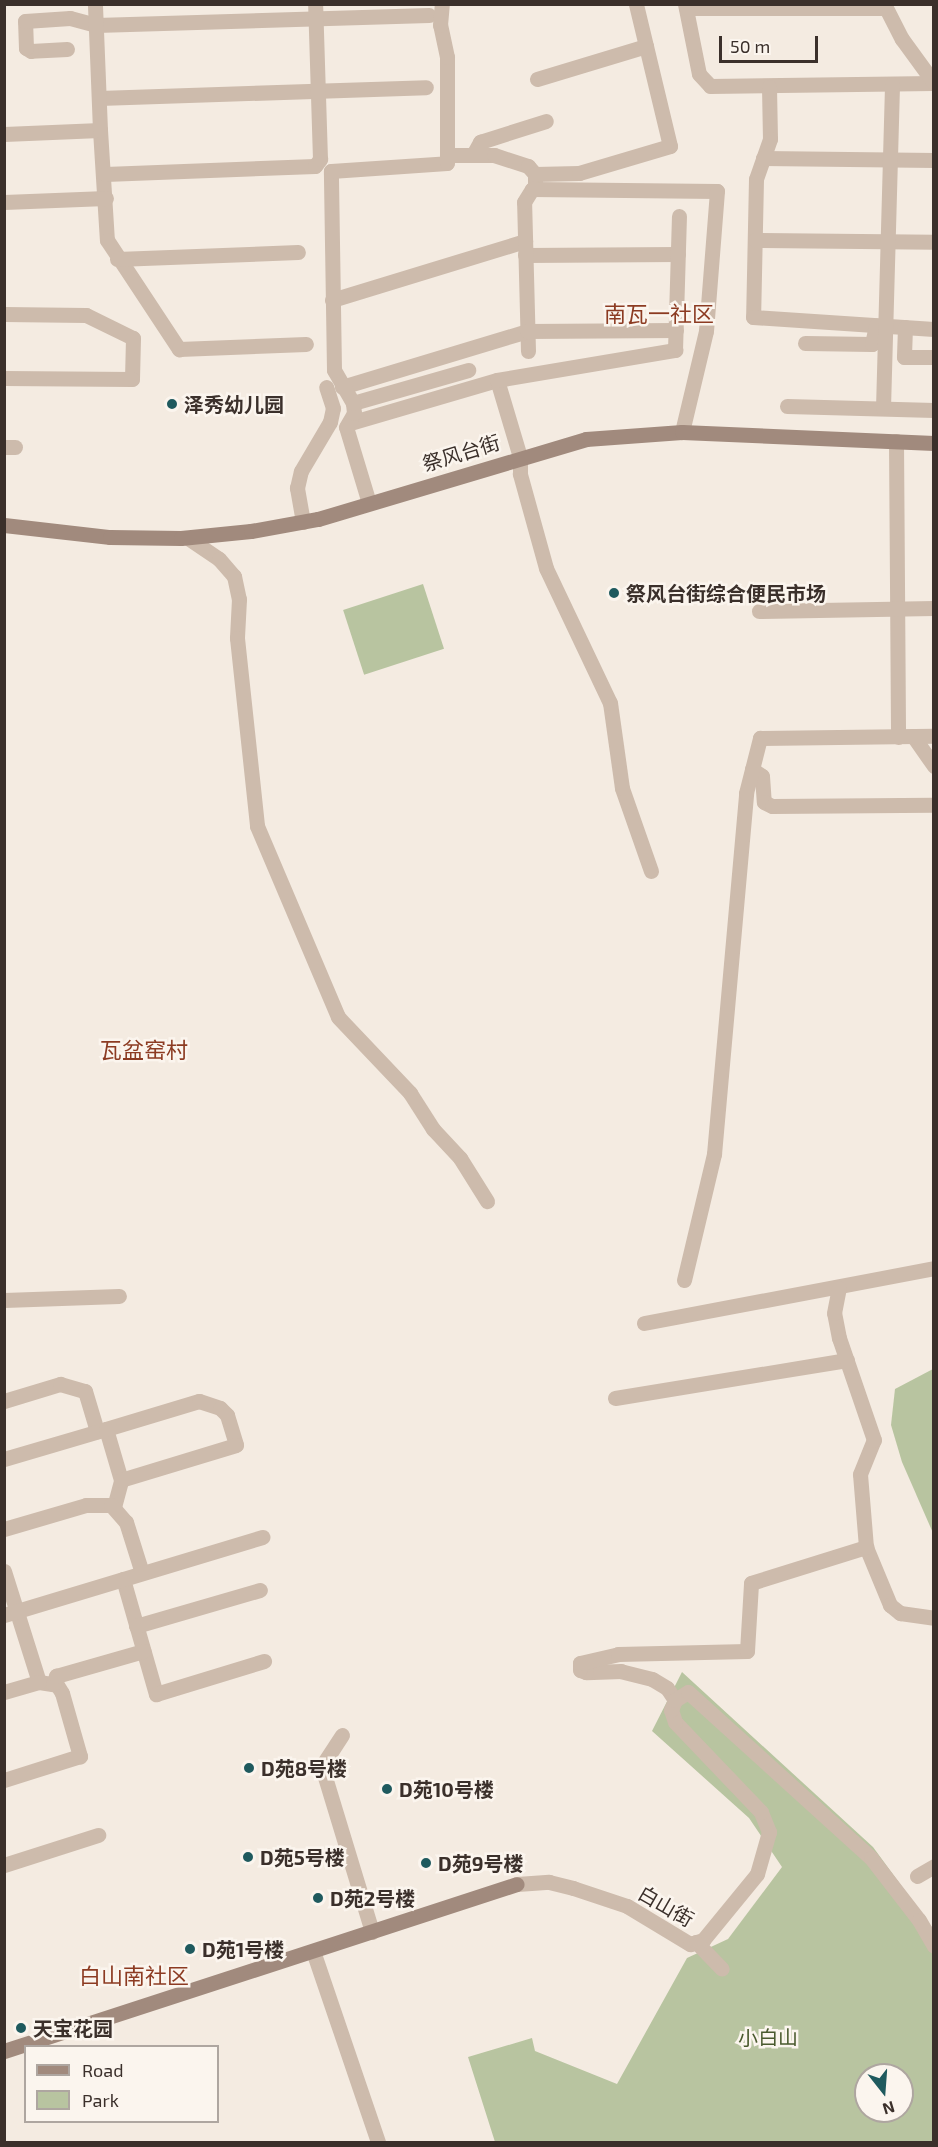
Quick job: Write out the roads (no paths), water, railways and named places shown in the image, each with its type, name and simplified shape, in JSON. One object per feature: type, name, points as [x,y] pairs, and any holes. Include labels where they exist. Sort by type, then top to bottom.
[{"type":"main road","name":"祭风台街","points":[[4,525],[110,537],[188,538],[303,522],[586,439],[682,432],[933,443]]},
{"type":"main road","name":"白山街","points":[[4,2051],[517,1884]]},
{"type":"street","points":[[95,4],[107,240],[117,259],[179,349],[306,344]]},
{"type":"street","points":[[350,423],[353,403],[334,370],[331,171],[447,163],[447,57],[440,25],[442,4]]},
{"type":"street","points":[[528,351],[524,202],[535,182],[579,173],[670,146],[636,4]]},
{"type":"street","points":[[685,6],[885,6],[933,83],[770,87],[710,86],[702,81],[685,6]]},
{"type":"street","points":[[105,174],[315,166],[320,159],[315,11]]},
{"type":"street","points":[[67,49],[31,51],[26,48],[25,21],[70,18],[82,24],[96,25],[315,11],[429,15]]},
{"type":"street","points":[[537,79],[646,46]]},
{"type":"street","points":[[883,408],[882,325],[890,241],[889,159],[892,84]]},
{"type":"street","points":[[99,98],[426,87]]},
{"type":"street","points":[[770,87],[770,139],[756,179],[753,317],[933,329]]},
{"type":"street","points":[[474,153],[480,142],[546,121]]},
{"type":"street","points":[[4,134],[100,130]]},
{"type":"street","points":[[447,155],[494,154],[528,166],[535,182]]},
{"type":"street","points":[[763,158],[933,160]]},
{"type":"street","points":[[535,182],[717,191],[706,331],[682,432]]},
{"type":"street","points":[[4,202],[106,198]]},
{"type":"street","points":[[369,503],[346,427],[350,423],[497,380],[675,350],[680,216]]},
{"type":"street","points":[[754,240],[933,242]]},
{"type":"street","points":[[332,300],[525,248],[678,254]]},
{"type":"street","points":[[117,259],[298,252]]},
{"type":"street","points":[[4,314],[86,315],[133,338],[132,380],[4,378]]},
{"type":"street","points":[[805,343],[872,344],[882,325]]},
{"type":"street","points":[[905,327],[904,357],[933,357]]},
{"type":"street","points":[[342,387],[527,331],[676,330]]},
{"type":"street","points":[[353,403],[468,370]]},
{"type":"street","points":[[497,380],[520,457],[520,474],[546,568],[610,703],[621,788],[651,871]]},
{"type":"street","points":[[303,522],[297,488],[302,471],[330,422],[333,408],[326,387]]},
{"type":"street","points":[[787,406],[933,410]]},
{"type":"street","points":[[896,441],[897,609],[905,736],[933,766]]},
{"type":"street","points":[[188,538],[219,559],[234,576],[239,598],[237,638],[257,826],[338,1017],[410,1093],[433,1129],[460,1158],[487,1201]]},
{"type":"street","points":[[759,610],[933,608]]},
{"type":"street","points":[[684,1280],[714,1155],[746,793],[760,738],[933,736]]},
{"type":"street","points":[[752,769],[762,776],[764,802],[772,806],[933,805]]},
{"type":"street","points":[[644,1323],[839,1288],[933,1268]]},
{"type":"street","points":[[839,1288],[834,1313],[873,1440],[860,1474],[866,1547],[890,1605],[900,1613],[933,1618]]},
{"type":"street","points":[[4,1300],[119,1296]]},
{"type":"street","points":[[615,1398],[847,1359]]},
{"type":"street","points":[[4,1401],[60,1384],[85,1391],[121,1480],[114,1507]]},
{"type":"street","points":[[4,1459],[199,1401],[220,1408],[227,1414],[236,1445],[121,1480]]},
{"type":"street","points":[[4,1529],[86,1505],[114,1507],[126,1522],[142,1573]]},
{"type":"street","points":[[11,1613],[262,1538]]},
{"type":"street","points":[[866,1547],[751,1583],[747,1652],[618,1654],[580,1664],[580,1670],[586,1672],[621,1671],[652,1679],[667,1688],[675,1700],[688,1692],[698,1697],[871,1858],[919,1920],[933,1946]]},
{"type":"street","points":[[4,1571],[11,1613],[46,1683],[62,1693],[80,1756],[4,1780]]},
{"type":"street","points":[[123,1579],[156,1694],[264,1661]]},
{"type":"street","points":[[136,1626],[260,1590]]},
{"type":"street","points":[[4,1692],[46,1683],[56,1676],[144,1651]]},
{"type":"street","name":"白山街","points":[[517,1884],[549,1882],[573,1888],[627,1906],[690,1944],[703,1940],[757,1874],[769,1832],[761,1812],[675,1722],[671,1710],[675,1700]]},
{"type":"street","points":[[342,1735],[324,1763],[325,1777],[372,1932]]},
{"type":"street","points":[[4,1865],[98,1835]]},
{"type":"street","points":[[917,1876],[933,1866]]},
{"type":"street","points":[[696,1942],[722,1969]]},
{"type":"street","points":[[313,1951],[378,2142]]},
{"type":"place","name":"泽秀幼儿园","points":[[172,404]]},
{"type":"place","name":"祭风台街综合便民市场","points":[[614,593]]},
{"type":"place","name":"D苑8号楼","points":[[249,1768]]},
{"type":"place","name":"D苑10号楼","points":[[387,1789]]},
{"type":"place","name":"D苑5号楼","points":[[248,1857]]},
{"type":"place","name":"D苑9号楼","points":[[426,1863]]},
{"type":"place","name":"D苑2号楼","points":[[318,1898]]},
{"type":"place","name":"D苑1号楼","points":[[190,1949]]},
{"type":"place","name":"天宝花园","points":[[21,2028]]},
{"type":"district","name":"南瓦一社区","points":[[659,314]]},
{"type":"district","name":"瓦盆窑村","points":[[144,1050]]},
{"type":"district","name":"白山南社区","points":[[134,1976]]},
{"type":"park label","name":"小白山","points":[[768,2037]]}]
